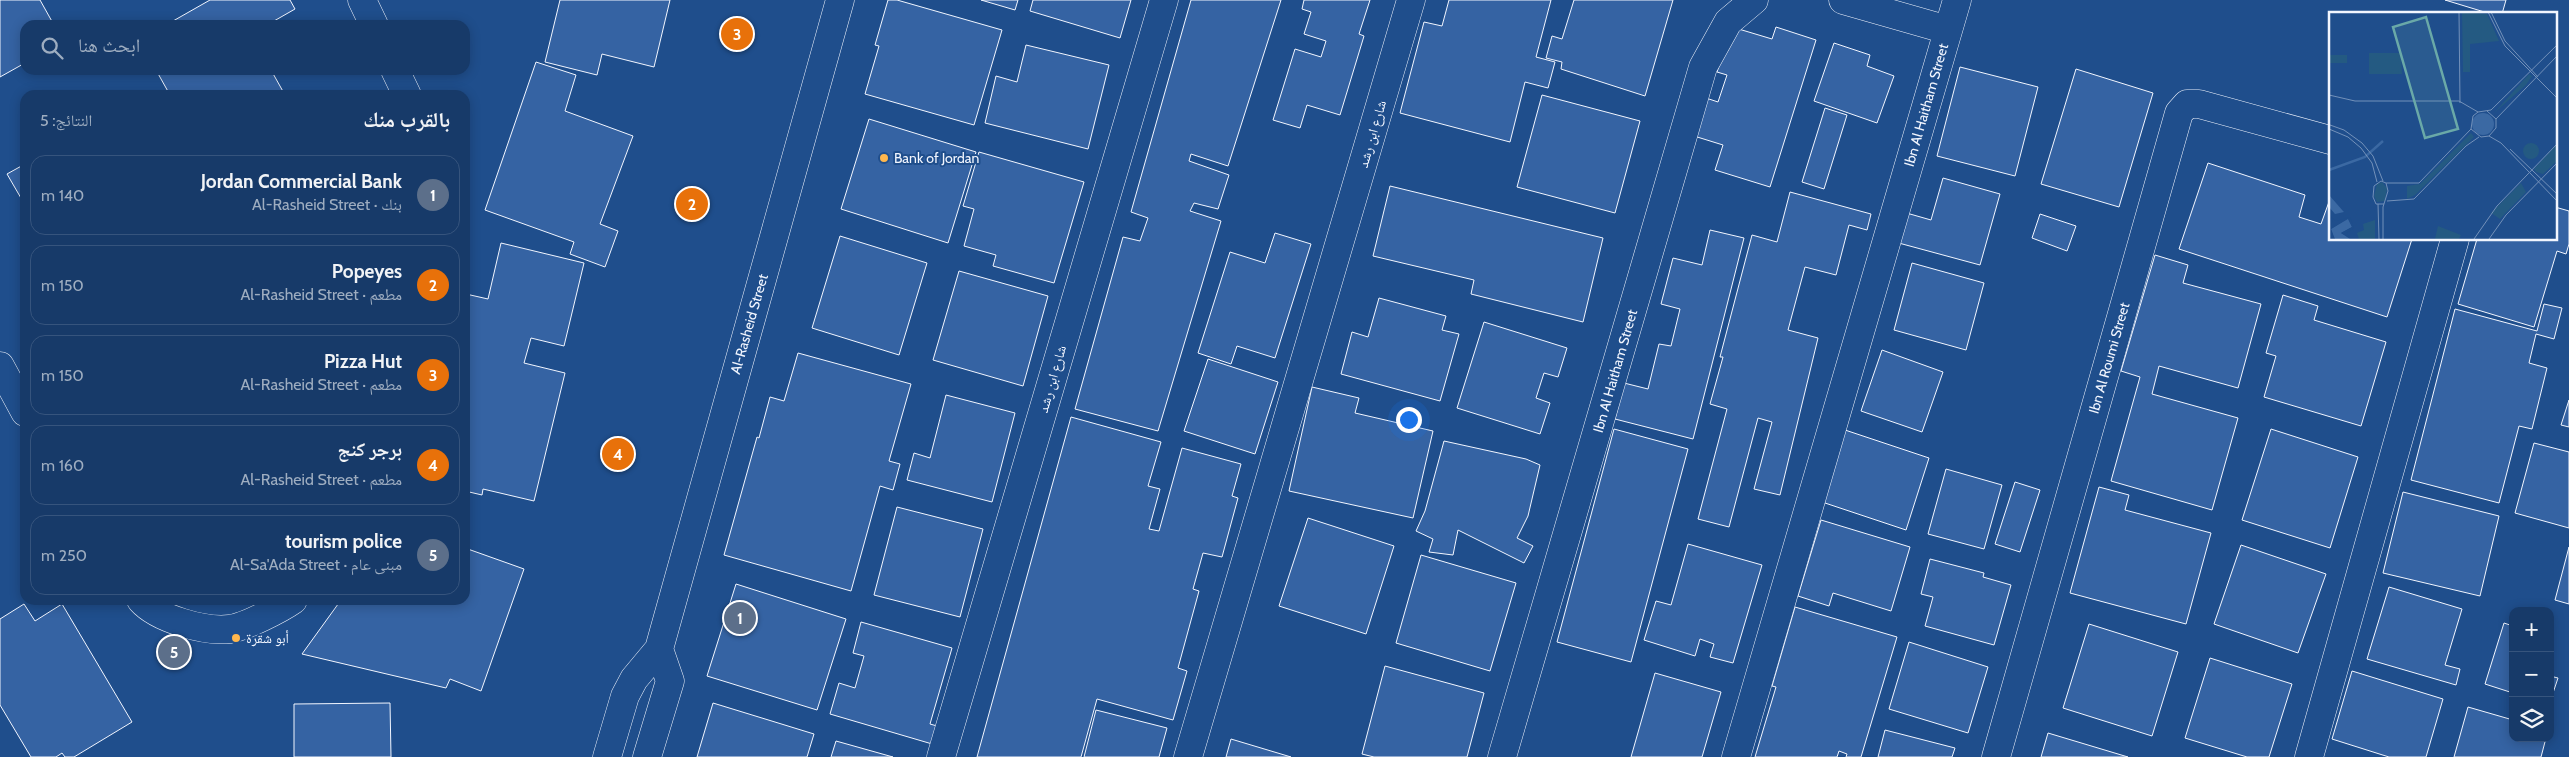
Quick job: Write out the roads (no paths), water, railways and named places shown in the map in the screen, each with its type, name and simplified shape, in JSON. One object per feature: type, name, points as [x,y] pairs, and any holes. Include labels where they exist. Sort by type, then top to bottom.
[{"type":"street","points":[[362,0],[372,20]]},
{"type":"street","name":"Al-Rasheid Street","points":[[607,757],[625,696],[634,679],[659,649],[840,0]]},
{"type":"street","name":"شارع ابن رشد","points":[[941,757],[1164,0]]},
{"type":"street","name":"شارع ابن رشد","points":[[1188,757],[1411,0]]},
{"type":"street","name":"Ibn Al Haitham Street","points":[[1502,757],[1703,67],[1728,22],[1754,0]]},
{"type":"street","name":"Ibn Al Haitham Street","points":[[1843,0],[1948,30]]},
{"type":"street","name":"Ibn Al Haitham Street","points":[[1736,757],[1957,0]]},
{"type":"street","points":[[397,75],[405,90]]},
{"type":"street","name":"Ibn Al Roumi Street","points":[[1996,757],[2179,113],[2187,104],[2198,104],[2329,140]]},
{"type":"street","points":[[2309,757],[2454,240]]},
{"type":"street","points":[[0,366],[20,403]]},
{"type":"street","points":[[144,605],[184,625],[230,629],[286,605]]},
{"type":"street","points":[[647,757],[670,681],[659,649]]},
{"type":"place","name":"Pizza Hut","points":[[737,34]]},
{"type":"place","name":"Bank of Jordan","points":[[884,158]]},
{"type":"place","name":"Popeyes","points":[[692,204]]},
{"type":"place","name":"برجر كنج","points":[[618,454]]},
{"type":"place","name":"Jordan Commercial Bank","points":[[740,618]]},
{"type":"place","name":"أبو شقرة","points":[[236,638]]},
{"type":"place","name":"tourism police","points":[[174,652]]}]
